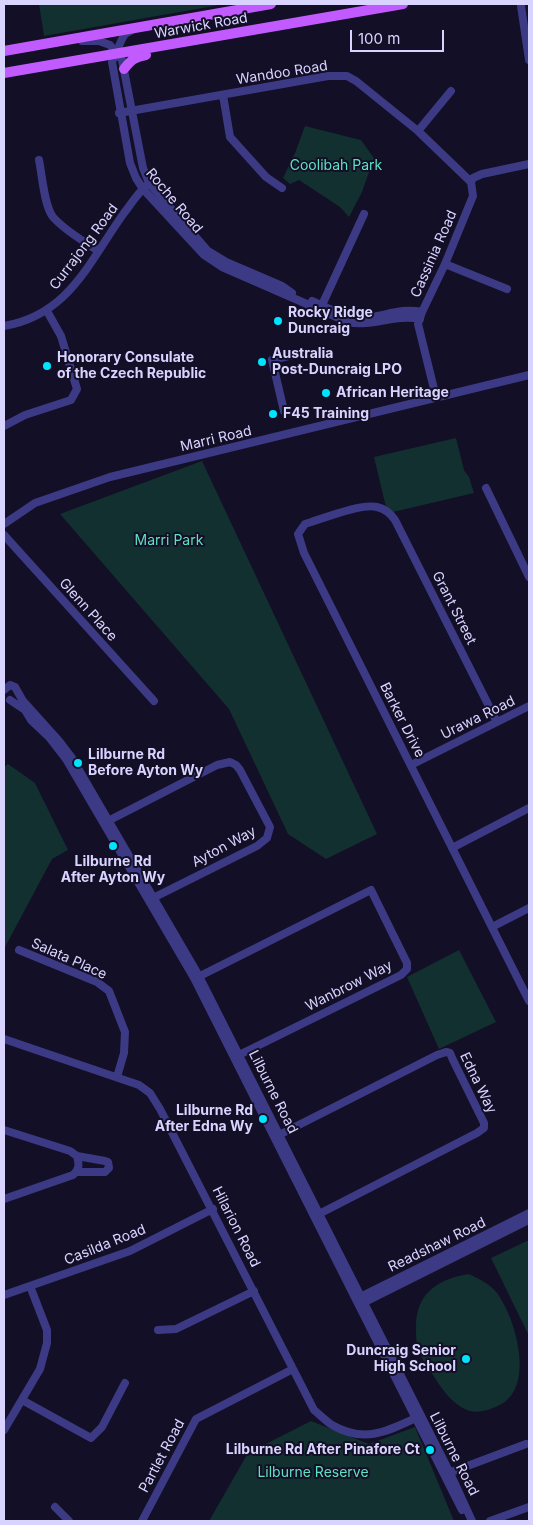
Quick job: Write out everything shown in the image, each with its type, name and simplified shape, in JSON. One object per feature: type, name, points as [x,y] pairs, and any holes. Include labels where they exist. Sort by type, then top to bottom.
[{"type":"main road","name":"Warwick Road","points":[[4,51],[272,4]]},
{"type":"main road","name":"Warwick Road","points":[[4,73],[402,4]]},
{"type":"main road","points":[[124,69],[136,57],[185,48],[197,41]]},
{"type":"street","points":[[521,6],[529,60]]},
{"type":"street","name":"Roche Road","points":[[137,27],[125,34],[112,62],[130,163],[136,178],[214,256],[320,307]]},
{"type":"street","name":"Roche Road","points":[[55,41],[99,41],[110,45],[122,60],[146,186],[212,262],[301,301],[354,318],[367,318],[397,311],[421,315]]},
{"type":"street","name":"Wandoo Road","points":[[120,113],[328,76],[347,76],[356,81],[418,131],[471,182]]},
{"type":"street","points":[[418,131],[451,91]]},
{"type":"street","points":[[223,95],[230,137],[266,177],[282,188]]},
{"type":"street","points":[[39,160],[48,207],[52,216],[98,251]]},
{"type":"street","points":[[471,182],[473,178],[482,174],[529,164]]},
{"type":"street","name":"Cassinia Road","points":[[436,398],[419,330],[421,315],[445,264],[473,196],[471,182]]},
{"type":"street","name":"Currajong Road","points":[[4,326],[33,318],[47,311],[71,290],[146,186]]},
{"type":"street","points":[[320,307],[364,214]]},
{"type":"street","points":[[445,264],[507,289]]},
{"type":"street","name":"Roche Road","points":[[290,291],[300,298],[301,301]]},
{"type":"street","points":[[4,426],[25,415],[71,400],[77,389],[62,336],[47,311]]},
{"type":"street","points":[[284,411],[272,360],[297,354]]},
{"type":"street","name":"Marri Road","points":[[4,524],[35,503],[110,477],[529,375]]},
{"type":"street","points":[[486,488],[529,577]]},
{"type":"street","name":"Barker Drive","points":[[384,509],[364,507],[313,522],[302,527],[298,537],[304,553],[529,1001]]},
{"type":"street","name":"Grant Street","points":[[384,509],[395,520],[497,722]]},
{"type":"street","name":"Glenn Place","points":[[4,534],[154,701]]},
{"type":"street","name":"Lilburne Road","points":[[6,685],[15,687],[18,694],[67,750],[106,822],[197,977],[472,1521]]},
{"type":"street","points":[[6,700],[14,699],[18,694]]},
{"type":"street","name":"Lilburne Road","points":[[6,700],[22,707],[31,720],[55,744],[106,822]]},
{"type":"street","name":"Urawa Road","points":[[411,765],[529,706]]},
{"type":"street","name":"Ayton Way","points":[[106,822],[217,765],[230,762],[236,765],[244,775],[270,827],[267,838],[257,846],[151,899]]},
{"type":"street","points":[[452,848],[529,808]]},
{"type":"street","name":"Wanbrow Way","points":[[197,977],[371,890],[407,963],[402,975],[238,1056]]},
{"type":"street","points":[[492,927],[529,908]]},
{"type":"street","name":"Salata Place","points":[[19,950],[97,982],[109,991],[125,1032],[124,1053],[117,1077]]},
{"type":"street","name":"Hilarion Road","points":[[4,1039],[139,1085],[150,1093],[213,1209],[314,1410],[332,1425],[356,1434],[371,1435],[390,1430],[418,1417]]},
{"type":"street","name":"Edna Way","points":[[278,1136],[437,1055],[446,1052],[450,1053],[484,1123],[484,1128],[318,1214]]},
{"type":"street","points":[[4,1130],[70,1151],[77,1156],[108,1162],[109,1168],[105,1172],[76,1172],[4,1199]]},
{"type":"street","points":[[76,1172],[79,1164],[77,1156]]},
{"type":"street","name":"Casilda Road","points":[[4,1295],[130,1251],[213,1209]]},
{"type":"street","name":"Readshaw Road","points":[[360,1300],[529,1213]]},
{"type":"street","name":"Readshaw Road","points":[[360,1300],[529,1220]]},
{"type":"street","points":[[4,1430],[40,1369],[47,1343],[47,1330],[30,1286]]},
{"type":"street","points":[[158,1330],[176,1329],[254,1291]]},
{"type":"street","name":"Partlet Road","points":[[142,1521],[196,1419],[293,1369]]},
{"type":"street","points":[[22,1400],[91,1438],[102,1427],[125,1383]]},
{"type":"street","points":[[447,1474],[526,1444]]},
{"type":"street","name":"Lilburne Road","points":[[447,1474],[466,1521]]},
{"type":"street","points":[[55,1507],[69,1521]]},
{"type":"street","points":[[490,1521],[529,1507]]},
{"type":"green space","points":[[39,4],[225,4],[44,36]]},
{"type":"green space","name":"Coolibah Park","points":[[305,126],[361,140],[374,158],[362,192],[349,217],[340,207],[299,180],[290,184],[283,178]]},
{"type":"green space","points":[[456,438],[464,470],[469,477],[474,493],[393,512],[386,507],[374,457]]},
{"type":"green space","name":"Marri Park","points":[[202,461],[377,834],[326,859],[288,834],[229,709],[60,514]]},
{"type":"green space","points":[[8,764],[35,783],[68,850],[52,859],[4,949],[4,767]]},
{"type":"green space","points":[[459,950],[496,1022],[439,1049],[407,977]]},
{"type":"green space","points":[[529,1240],[529,1336],[491,1258]]},
{"type":"green space","points":[[469,1274],[491,1287],[504,1304],[515,1332],[520,1363],[519,1378],[514,1391],[506,1401],[493,1408],[476,1412],[462,1407],[443,1390],[422,1359],[416,1338],[417,1315],[425,1297],[439,1284],[458,1276]]},
{"type":"green space","name":"Lilburne Reserve","points":[[311,1421],[369,1444],[415,1427],[454,1521],[209,1521],[248,1453]]},
{"type":"place","name":"Rocky Ridge Duncraig","points":[[278,321]]},
{"type":"place","name":"Australia Post-Duncraig LPO","points":[[262,362]]},
{"type":"place","name":"Honorary Consulate of the Czech Republic","points":[[47,366]]},
{"type":"place","name":"African Heritage","points":[[326,393]]},
{"type":"place","name":"F45 Training","points":[[273,414]]},
{"type":"place","name":"Lilburne Rd Before Ayton Wy","points":[[78,763]]},
{"type":"place","name":"Lilburne Rd After Ayton Wy","points":[[113,846]]},
{"type":"place","name":"Lilburne Rd After Edna Wy","points":[[263,1119]]},
{"type":"place","name":"Duncraig Senior High School","points":[[466,1359]]},
{"type":"place","name":"Lilburne Rd After Pinafore Ct","points":[[430,1450]]}]
